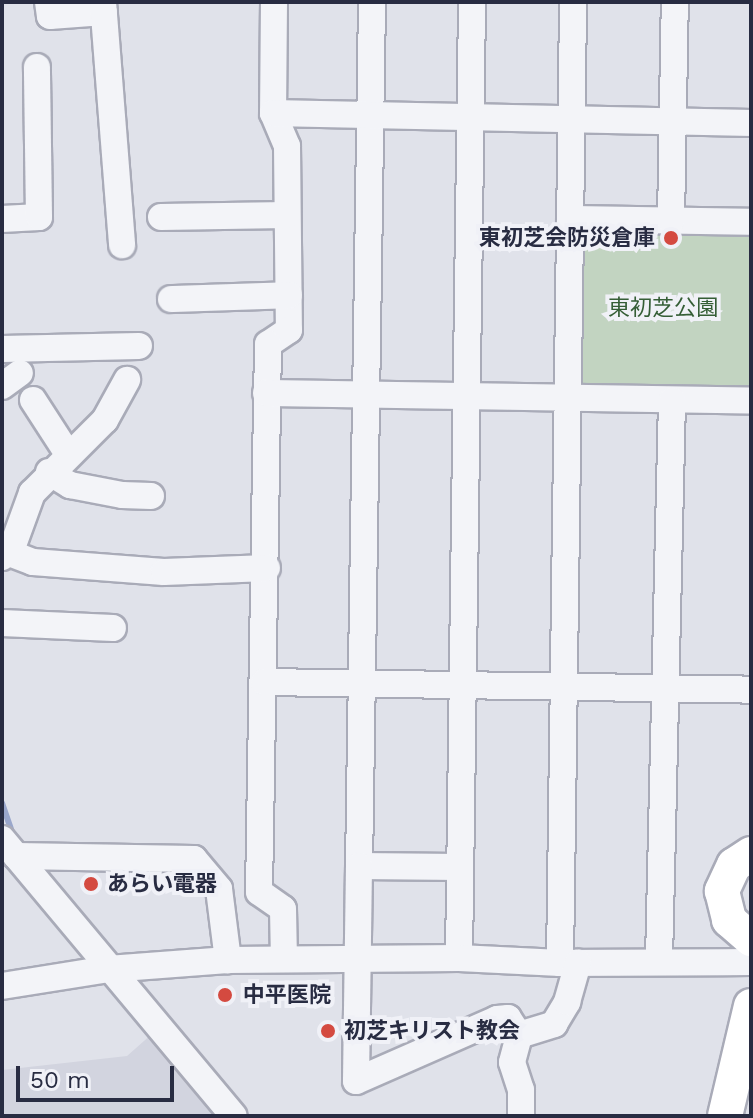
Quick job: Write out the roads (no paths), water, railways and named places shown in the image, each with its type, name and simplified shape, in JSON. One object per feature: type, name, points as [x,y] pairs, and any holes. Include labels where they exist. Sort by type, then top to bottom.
[{"type":"main road","points":[[751,854],[734,865],[722,891],[729,920],[751,939]]},
{"type":"main road","points":[[725,1116],[751,1006]]},
{"type":"street","points":[[48,2],[50,16],[103,7],[122,245]]},
{"type":"street","points":[[274,2],[273,113],[287,146],[289,330],[268,344],[267,568],[259,892],[283,909],[284,959]]},
{"type":"street","points":[[372,2],[356,1081],[497,1019],[508,1018],[519,1035],[512,1062],[521,1090],[521,1116]]},
{"type":"street","points":[[459,958],[472,2]]},
{"type":"street","points":[[519,1035],[554,1024],[567,1002],[569,963],[562,686],[573,2]]},
{"type":"street","points":[[671,221],[675,2]]},
{"type":"street","points":[[2,219],[39,217],[37,67]]},
{"type":"street","points":[[273,113],[751,123]]},
{"type":"street","points":[[161,217],[287,215]]},
{"type":"street","points":[[570,219],[751,222]]},
{"type":"street","points":[[171,299],[289,295]]},
{"type":"street","points":[[2,349],[139,346]]},
{"type":"street","points":[[127,380],[105,420],[58,463],[32,493],[4,555],[33,562],[164,572],[267,568]]},
{"type":"street","points":[[266,393],[751,401]]},
{"type":"street","points":[[33,400],[70,485],[122,495],[151,496]]},
{"type":"street","points":[[659,960],[672,400]]},
{"type":"street","points":[[2,623],[113,628]]},
{"type":"street","points":[[264,682],[363,681],[751,690]]},
{"type":"street","points":[[6,842],[194,859],[219,889],[228,960]]},
{"type":"street","points":[[6,842],[108,969],[234,1116]]},
{"type":"street","points":[[359,866],[459,867]]},
{"type":"street","points":[[2,986],[108,969],[228,960],[360,957],[569,963],[659,960],[751,962]]},
{"type":"waterway","points":[[2,803],[14,837]]},
{"type":"place","name":"東初芝会防災倉庫","points":[[671,238]]},
{"type":"place","name":"あらい電器","points":[[91,884]]},
{"type":"place","name":"中平医院","points":[[225,995]]},
{"type":"place","name":"初芝キリスト教会","points":[[328,1031]]},
{"type":"park label","name":"東初芝公園","points":[[663,308]]}]
